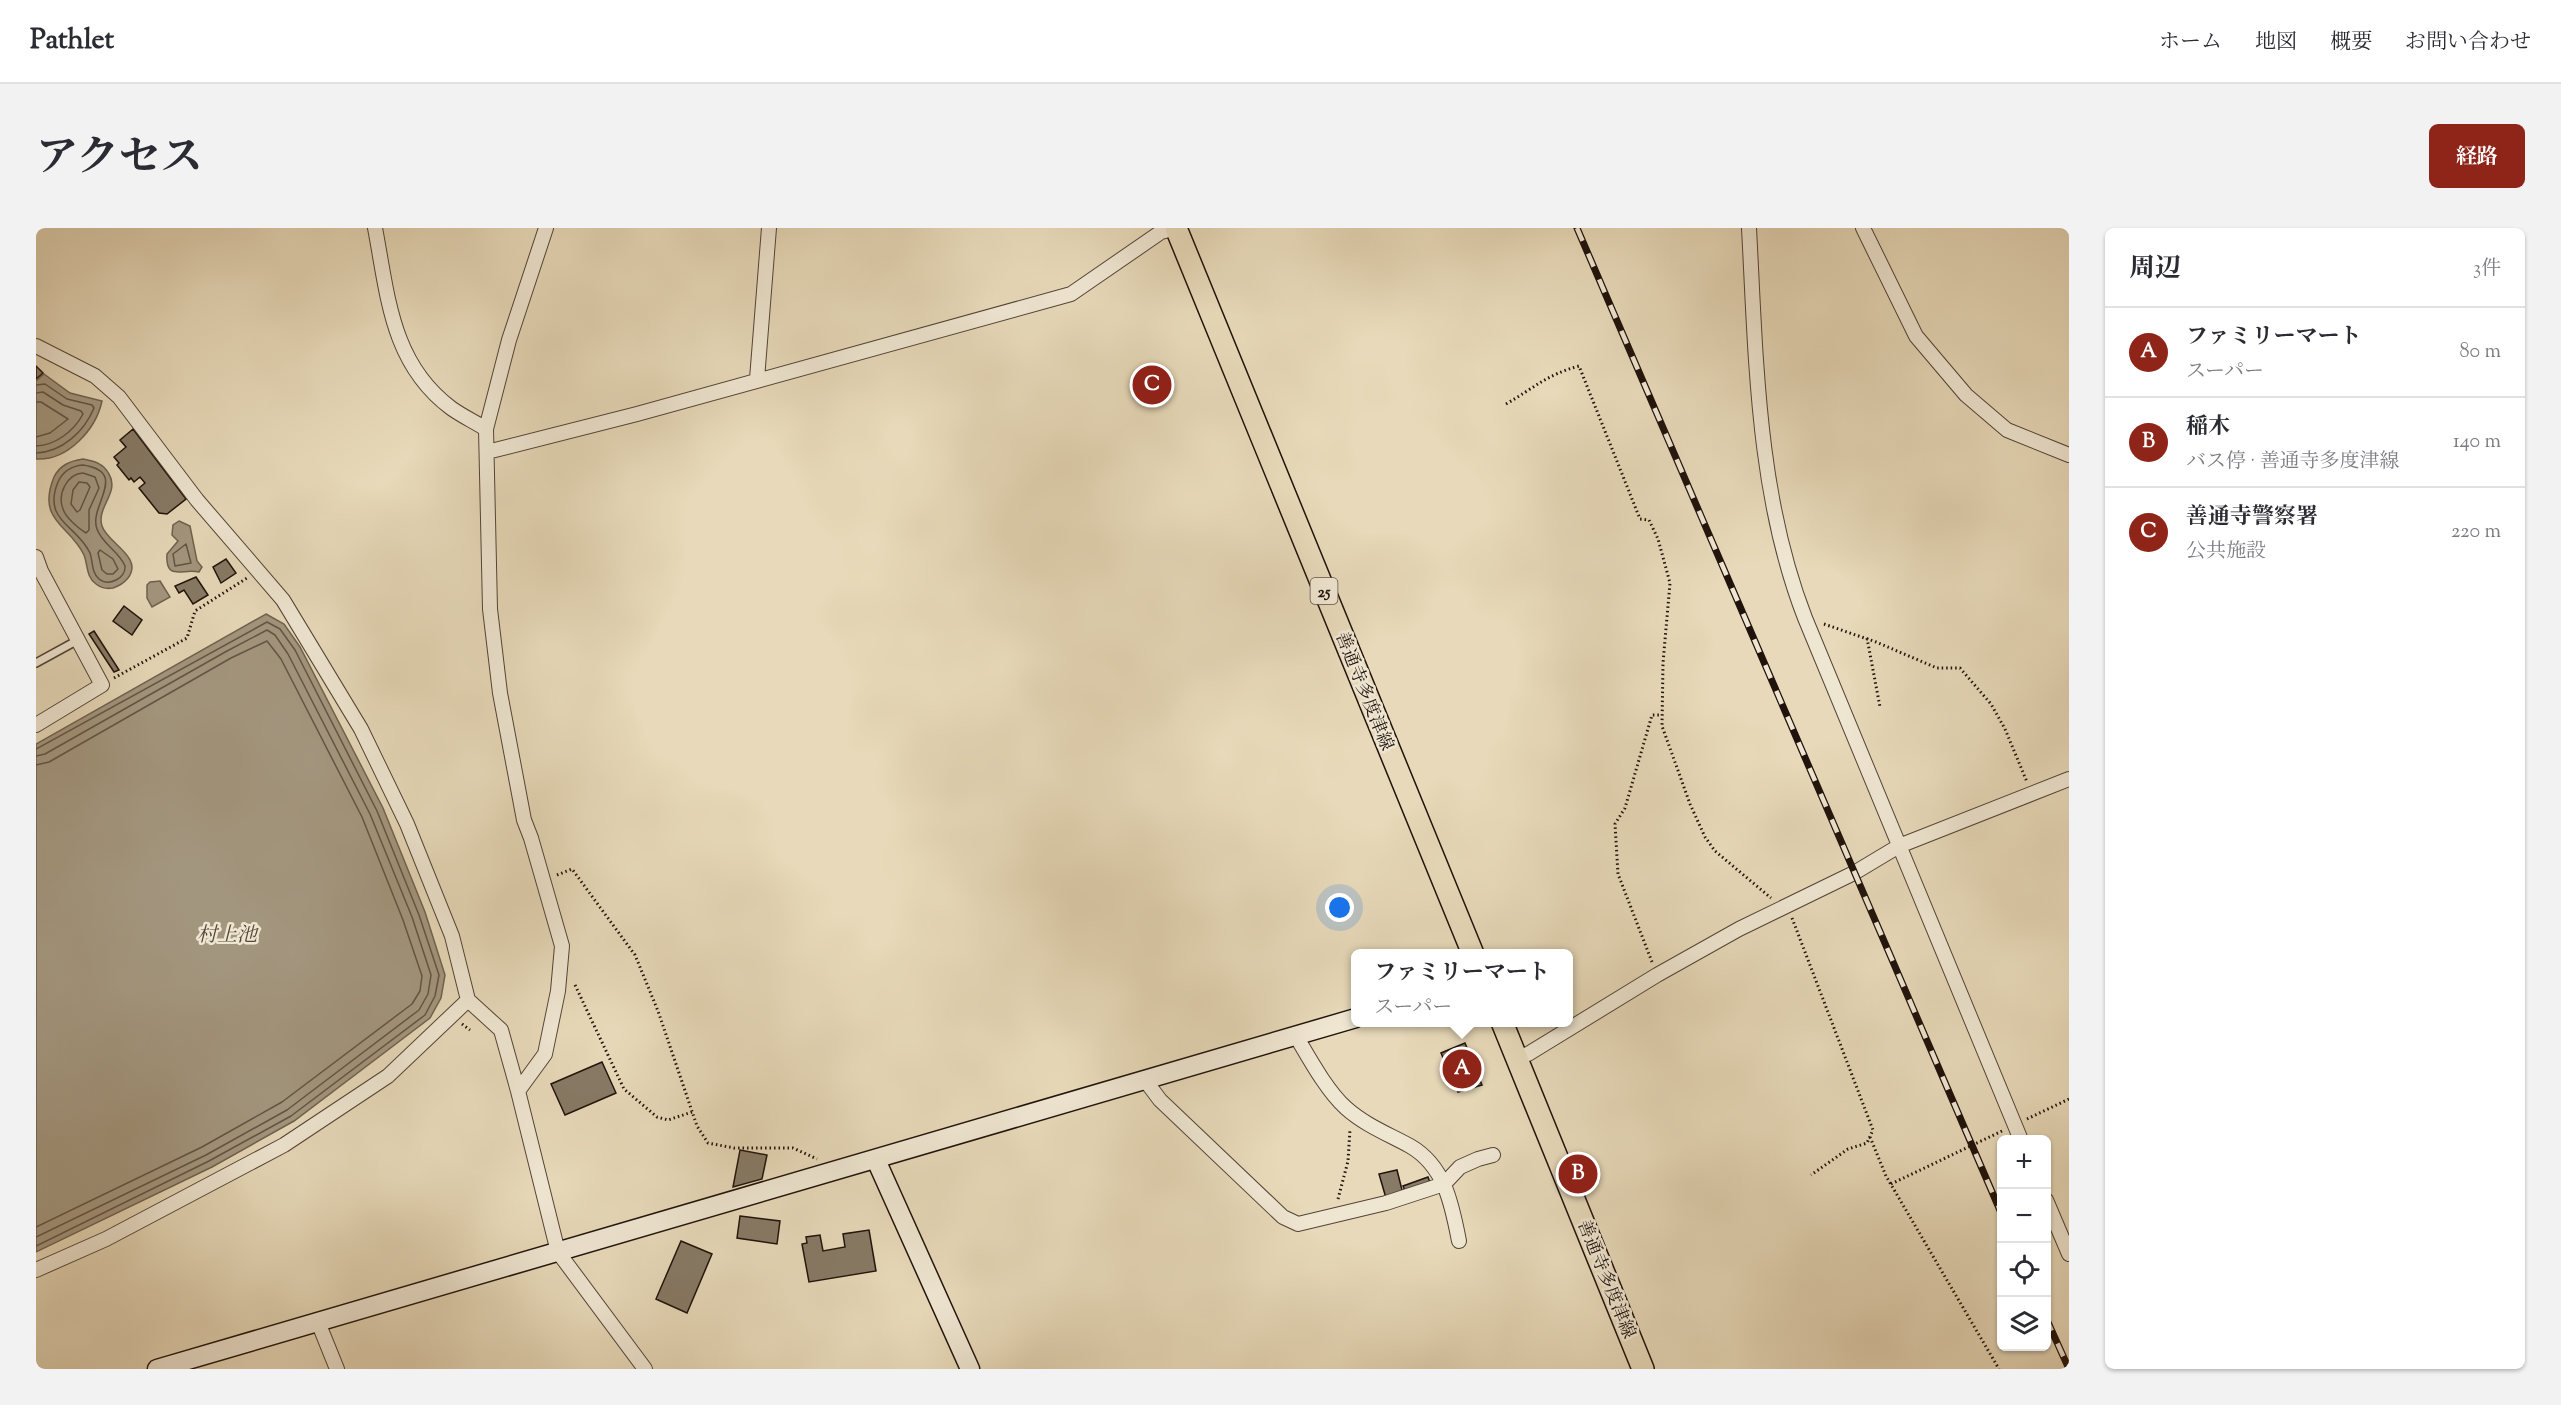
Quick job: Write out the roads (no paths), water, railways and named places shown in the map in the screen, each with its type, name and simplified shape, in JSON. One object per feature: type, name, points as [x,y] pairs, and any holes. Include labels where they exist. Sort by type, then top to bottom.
[{"type":"main road","name":"善通寺多度津線","points":[[1176,228],[1471,949]]},
{"type":"main road","name":"善通寺多度津線","points":[[1504,1027],[1643,1369]]},
{"type":"street","points":[[375,228],[389,310],[404,351],[420,378],[451,408],[486,429]]},
{"type":"street","points":[[518,1091],[545,1054],[558,991],[562,946],[524,820],[500,693],[490,609],[486,429],[508,340],[546,228]]},
{"type":"street","points":[[757,379],[770,228]]},
{"type":"street","points":[[487,452],[637,414],[1071,294],[1161,232],[1176,228]]},
{"type":"street","points":[[1749,228],[1758,402],[1774,509],[1788,571],[1805,618],[2019,1135]]},
{"type":"street","points":[[1863,228],[1916,336],[1966,394],[2007,430],[2069,455]]},
{"type":"street","points":[[36,346],[95,376],[118,397],[197,500],[283,600],[361,729],[407,824],[448,926],[468,1000],[501,1030],[558,1252],[645,1369]]},
{"type":"street","points":[[36,558],[102,685],[36,725]]},
{"type":"street","points":[[1573,1026],[1657,975],[1854,873],[1899,846],[2069,779]]},
{"type":"street","points":[[36,1270],[106,1239],[284,1145],[388,1076],[468,1000]]},
{"type":"street","points":[[157,1369],[1351,1020]]},
{"type":"street","points":[[1516,1057],[1528,1054],[1572,1027]]},
{"type":"street","points":[[1296,1036],[1314,1067],[1348,1110],[1374,1129],[1421,1153],[1436,1168],[1444,1184],[1460,1242]]},
{"type":"street","points":[[1145,1080],[1160,1100],[1283,1217],[1298,1224],[1386,1203],[1444,1184],[1460,1167],[1493,1155]]},
{"type":"street","points":[[876,1160],[970,1369]]},
{"type":"street","points":[[2051,1212],[2069,1254]]},
{"type":"street","points":[[318,1322],[337,1369]]},
{"type":"lane","points":[[37,662],[78,640]]},
{"type":"water","points":[[44,374],[70,393],[102,401],[94,422],[79,441],[59,455],[36,459],[36,381]]},
{"type":"water","points":[[83,459],[101,465],[107,470],[112,481],[110,494],[102,513],[102,526],[128,557],[132,570],[128,578],[113,588],[102,587],[93,581],[84,555],[57,521],[49,504],[54,477],[59,469],[66,464]]},
{"type":"water","points":[[179,521],[190,526],[197,561],[202,567],[199,572],[172,571],[167,563],[167,554],[178,541],[172,535],[173,525]]},
{"type":"water","points":[[160,581],[170,597],[152,607],[147,598],[147,585],[150,582]]},
{"type":"water","name":"村上池","points":[[266,614],[284,624],[300,647],[383,808],[425,912],[445,975],[441,998],[430,1018],[294,1121],[212,1167],[36,1252],[36,744]]},
{"type":"railway","points":[[1577,228],[1997,1203]]},
{"type":"railway","points":[[2051,1329],[2069,1369]]},
{"type":"place","name":"善通寺警察署","points":[[1152,385]]},
{"type":"place","name":"ファミリーマート","points":[[1462,1069]]},
{"type":"place","name":"稲木","points":[[1578,1174]]}]
